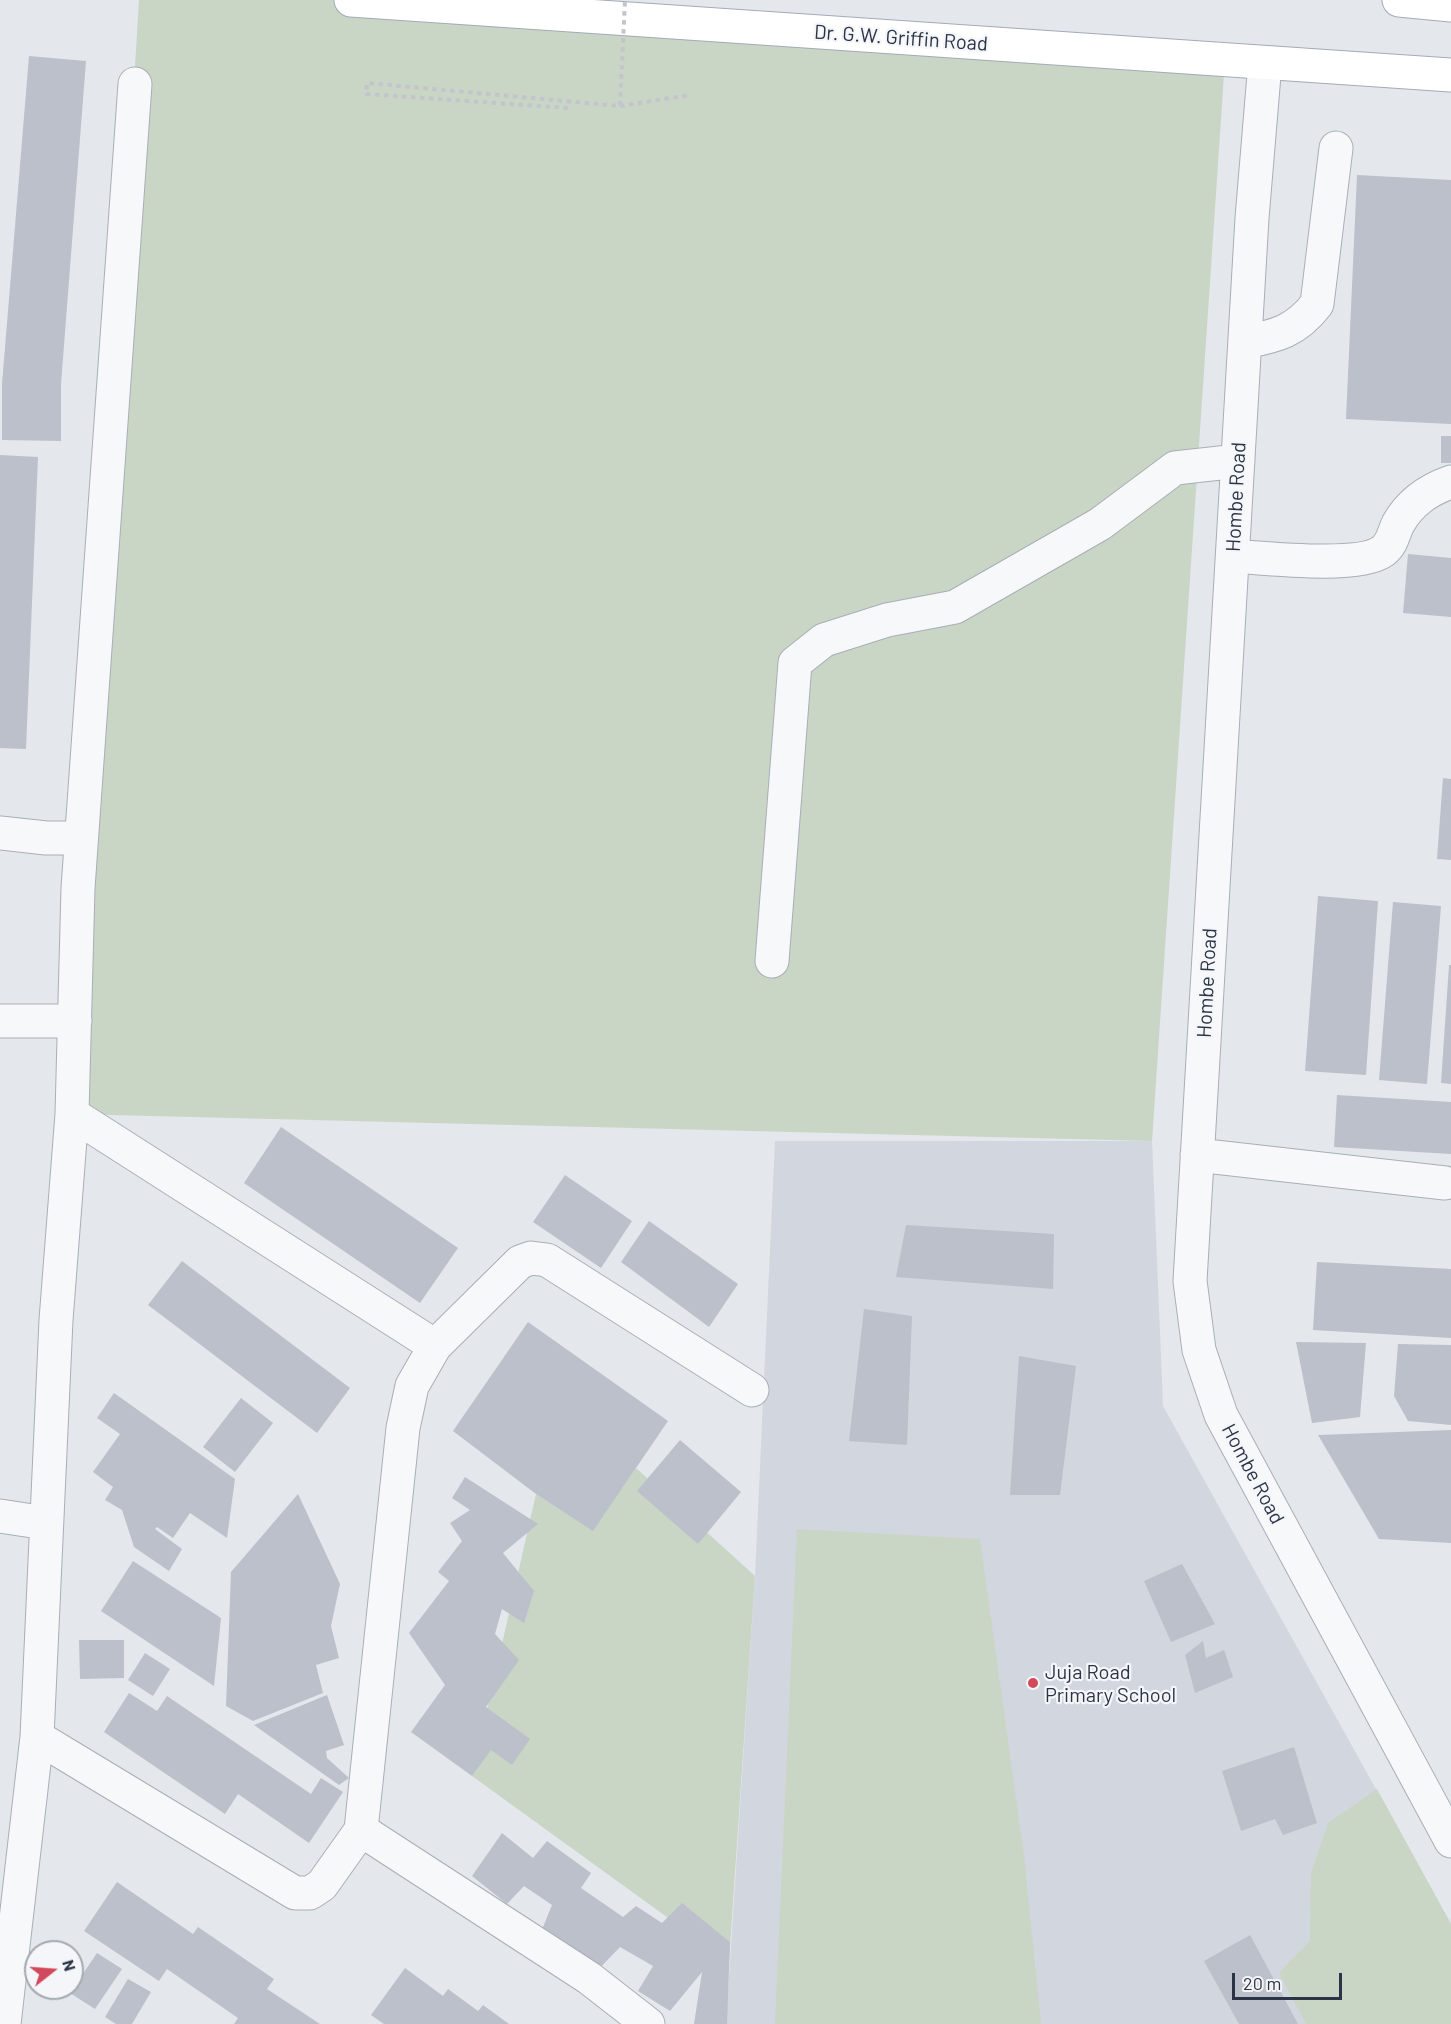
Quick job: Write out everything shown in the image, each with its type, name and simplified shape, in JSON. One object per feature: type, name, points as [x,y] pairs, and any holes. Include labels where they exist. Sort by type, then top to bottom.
[{"type":"main road","name":"Dr. G.W. Griffin Road","points":[[351,0],[1451,75]]},
{"type":"main road","points":[[1399,0],[1451,5]]},
{"type":"street","name":"Hombe Road","points":[[1265,63],[1245,342],[1190,1281],[1199,1350],[1221,1415],[1451,1841]]},
{"type":"street","points":[[3,2014],[37,1737],[56,1320],[72,1114],[81,838],[135,84]]},
{"type":"street","points":[[1245,342],[1272,337],[1294,328],[1307,318],[1317,304],[1336,148]]},
{"type":"street","points":[[772,961],[795,663],[824,640],[887,620],[955,607],[1100,524],[1175,468],[1238,461]]},
{"type":"street","points":[[1233,556],[1341,561],[1372,556],[1382,551],[1393,540],[1398,524],[1423,494],[1432,488],[1451,483]]},
{"type":"street","points":[[0,833],[46,838],[81,838]]},
{"type":"street","points":[[0,1021],[75,1021]]},
{"type":"street","points":[[72,1114],[435,1346]]},
{"type":"street","points":[[1197,1155],[1445,1183]]},
{"type":"street","points":[[37,1737],[295,1893],[310,1893],[322,1884],[361,1830],[403,1428],[412,1386],[435,1346],[520,1262],[531,1258],[547,1260],[752,1390]]},
{"type":"street","points":[[0,1516],[46,1523]]},
{"type":"street","points":[[361,1830],[589,1978],[648,2024]]},
{"type":"path","points":[[620,106],[625,0]]},
{"type":"path","points":[[568,108],[366,94],[367,83],[620,106],[690,95]]},
{"type":"shaded area","name":"Juja Road Primary School","points":[[775,1141],[1152,1141],[1163,1406],[1451,1924],[1451,2024],[726,2024],[755,1576]]},
{"type":"green space","points":[[139,0],[351,0],[1225,60],[1152,1141],[72,1114]]},
{"type":"green space","points":[[636,1468],[755,1576],[729,1962],[472,1776],[536,1494],[593,1530]]},
{"type":"green space","points":[[797,1529],[980,1539],[1024,1856],[1041,2024],[775,2024]]},
{"type":"green space","points":[[1377,1789],[1451,1924],[1451,2024],[1306,2024],[1279,1973],[1310,1941],[1311,1873],[1328,1823]]},
{"type":"building","points":[[29,56],[86,61],[61,384],[61,441],[2,440],[2,384]]},
{"type":"building","points":[[1357,175],[1451,180],[1451,424],[1346,419]]},
{"type":"building","points":[[1441,436],[1451,436],[1451,463],[1441,463]]},
{"type":"building","points":[[0,455],[38,457],[26,749],[0,748]]},
{"type":"building","points":[[1408,554],[1451,558],[1451,617],[1403,613]]},
{"type":"building","points":[[1443,778],[1451,779],[1451,860],[1437,859]]},
{"type":"building","points":[[1318,896],[1378,901],[1366,1075],[1305,1071]]},
{"type":"building","points":[[1393,902],[1441,906],[1427,1084],[1379,1080]]},
{"type":"building","points":[[1449,965],[1451,965],[1451,1084],[1441,1083]]},
{"type":"building","points":[[1337,1095],[1451,1102],[1451,1154],[1334,1147]]},
{"type":"building","points":[[281,1127],[458,1248],[420,1303],[244,1183]]},
{"type":"building","points":[[565,1175],[632,1221],[601,1268],[533,1222]]},
{"type":"building","points":[[649,1221],[738,1284],[709,1327],[621,1262]]},
{"type":"building","points":[[906,1225],[1054,1234],[1053,1289],[896,1277]]},
{"type":"building","points":[[182,1261],[350,1388],[317,1433],[148,1305]]},
{"type":"building","points":[[1317,1262],[1451,1269],[1451,1338],[1313,1330]]},
{"type":"building","points":[[864,1309],[912,1316],[907,1445],[849,1441]]},
{"type":"building","points":[[528,1322],[668,1421],[593,1531],[536,1494],[453,1431]]},
{"type":"building","points":[[1296,1342],[1366,1343],[1360,1417],[1312,1423]]},
{"type":"building","points":[[1398,1344],[1451,1345],[1451,1425],[1408,1421],[1394,1396]]},
{"type":"building","points":[[1019,1356],[1076,1366],[1060,1495],[1010,1495]]},
{"type":"building","points":[[114,1393],[235,1479],[227,1538],[190,1513],[173,1538],[157,1527],[155,1529],[182,1549],[169,1571],[134,1547],[122,1510],[105,1500],[113,1487],[93,1472],[120,1434],[97,1418]]},
{"type":"building","points":[[241,1398],[273,1423],[235,1472],[203,1447]]},
{"type":"building","points":[[1451,1430],[1451,1543],[1379,1539],[1318,1435]]},
{"type":"building","points":[[680,1440],[741,1492],[698,1544],[637,1491]]},
{"type":"building","points":[[465,1477],[538,1524],[503,1553],[534,1591],[524,1623],[502,1609],[495,1634],[519,1660],[486,1707],[530,1739],[512,1765],[491,1750],[472,1776],[411,1732],[445,1685],[409,1633],[449,1581],[438,1572],[462,1541],[450,1523],[470,1510],[452,1498]]},
{"type":"building","points":[[298,1494],[340,1584],[331,1626],[339,1658],[316,1665],[323,1693],[253,1721],[226,1706],[231,1572]]},
{"type":"building","points":[[133,1561],[221,1618],[214,1686],[101,1611]]},
{"type":"building","points":[[1182,1564],[1215,1624],[1171,1642],[1144,1581]]},
{"type":"building","points":[[79,1640],[124,1640],[124,1678],[80,1679]]},
{"type":"building","points":[[1203,1641],[1206,1658],[1224,1650],[1233,1677],[1195,1693],[1185,1655]]},
{"type":"building","points":[[145,1653],[170,1669],[153,1696],[128,1680]]},
{"type":"building","points":[[129,1693],[157,1711],[167,1696],[311,1794],[321,1778],[343,1792],[309,1843],[238,1794],[225,1814],[104,1732]]},
{"type":"building","points":[[327,1695],[344,1745],[326,1751],[327,1758],[349,1778],[339,1785],[254,1725]]},
{"type":"building","points":[[1294,1747],[1317,1823],[1283,1835],[1275,1819],[1241,1831],[1222,1771]]},
{"type":"building","points":[[502,1833],[533,1858],[547,1841],[591,1873],[581,1888],[623,1917],[636,1906],[662,1923],[682,1903],[730,1942],[727,2024],[694,2024],[702,1972],[670,2011],[638,1991],[653,1966],[620,1947],[593,1975],[541,1932],[552,1905],[524,1886],[507,1904],[472,1876]]},
{"type":"building","points":[[117,1882],[193,1934],[198,1927],[274,1979],[267,1989],[320,2024],[234,2024],[238,2018],[167,1969],[159,1981],[84,1931]]},
{"type":"building","points":[[1250,1935],[1298,2024],[1239,2024],[1204,1961]]},
{"type":"building","points":[[97,1953],[122,1969],[95,2009],[81,2000],[84,2000],[84,1972]]},
{"type":"building","points":[[405,1968],[443,1996],[448,1989],[478,2011],[483,2005],[509,2024],[384,2024],[371,2015]]},
{"type":"building","points":[[128,1979],[151,1992],[132,2024],[116,2024],[105,2017]]},
{"type":"place","name":"Juja Road Primary School","points":[[1033,1683]]}]
